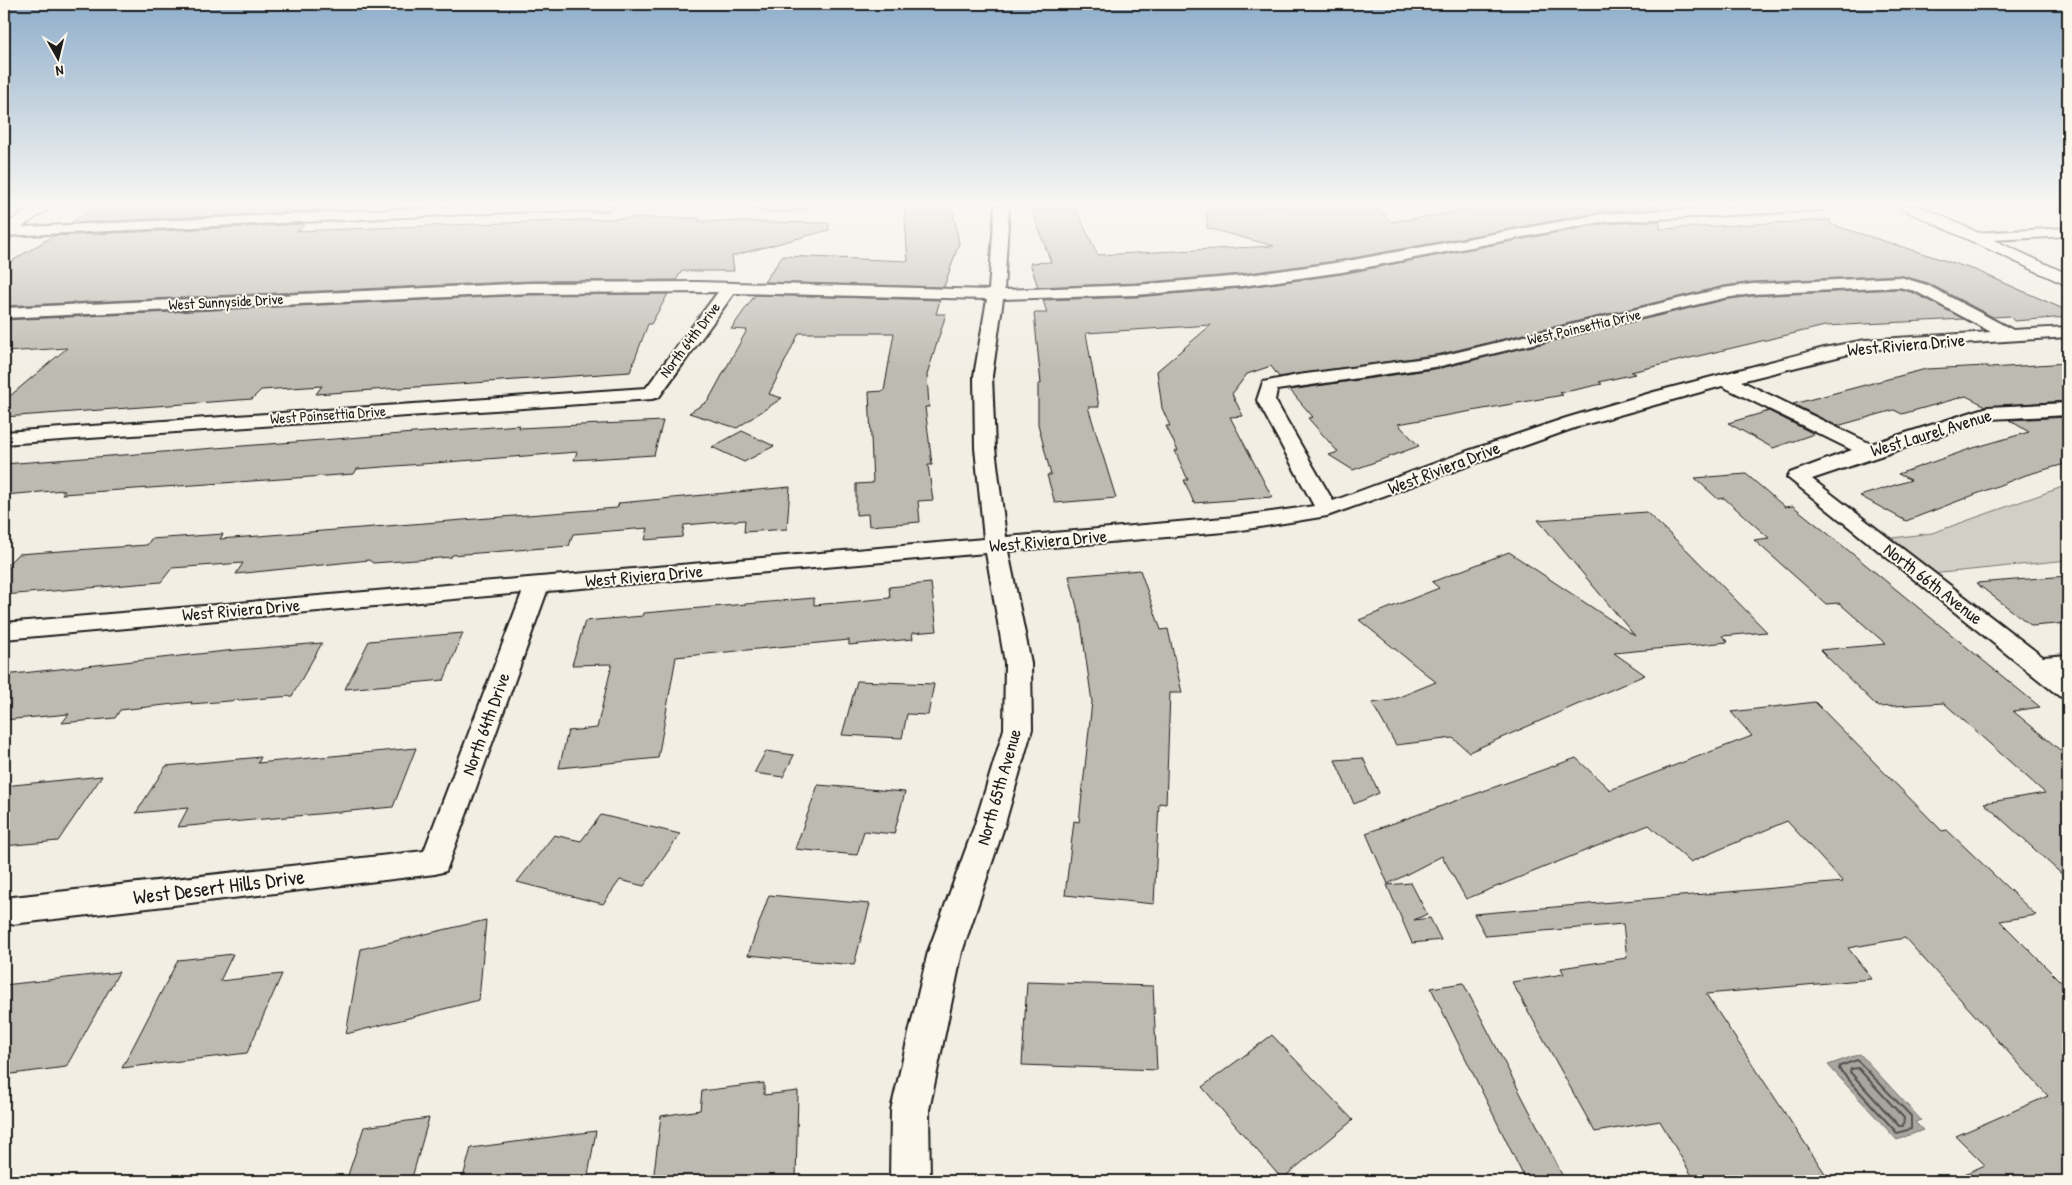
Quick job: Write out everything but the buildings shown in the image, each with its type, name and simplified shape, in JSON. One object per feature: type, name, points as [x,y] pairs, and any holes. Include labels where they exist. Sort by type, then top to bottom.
[{"type":"main road","points":[[2024,261],[2068,282]]},
{"type":"street","name":"North 65th Avenue","points":[[910,1181],[910,1110],[945,952],[989,828],[1018,729],[1018,663],[996,546],[985,448],[983,376],[996,295],[998,261]]},
{"type":"street","name":"West Sunnyside Drive","points":[[4,314],[474,290],[619,286],[996,295],[1136,290],[1242,281],[1372,261]]},
{"type":"street","name":"West Poinsettia Drive","points":[[1327,510],[1266,400],[1269,386],[1298,380],[1441,361],[1724,293],[1752,289],[1900,282],[1921,288],[2011,336]]},
{"type":"street","name":"North 64th Drive","points":[[652,393],[729,288]]},
{"type":"street","name":"West Riviera Drive","points":[[4,631],[1202,528],[1327,510],[1384,491],[1472,456],[1573,422],[1830,352],[1865,346],[2068,332]]},
{"type":"street","points":[[1725,380],[1869,451]]},
{"type":"street","name":"West Poinsettia Drive","points":[[4,438],[652,393]]},
{"type":"street","name":"West Laurel Avenue","points":[[1798,477],[1869,451],[1988,413],[2068,409]]},
{"type":"street","name":"North 66th Avenue","points":[[1798,477],[2068,690]]},
{"type":"street","name":"North 64th Drive","points":[[435,862],[537,586]]},
{"type":"street","points":[[2038,666],[2068,663]]},
{"type":"street","name":"West Desert Hills Drive","points":[[4,912],[435,862]]},
{"type":"shaded area","points":[[2068,485],[2068,560],[1922,575],[1877,540],[1932,533]]},
{"type":"water","points":[[1860,1054],[1921,1120],[1915,1122],[1923,1130],[1897,1140],[1828,1065]]}]
